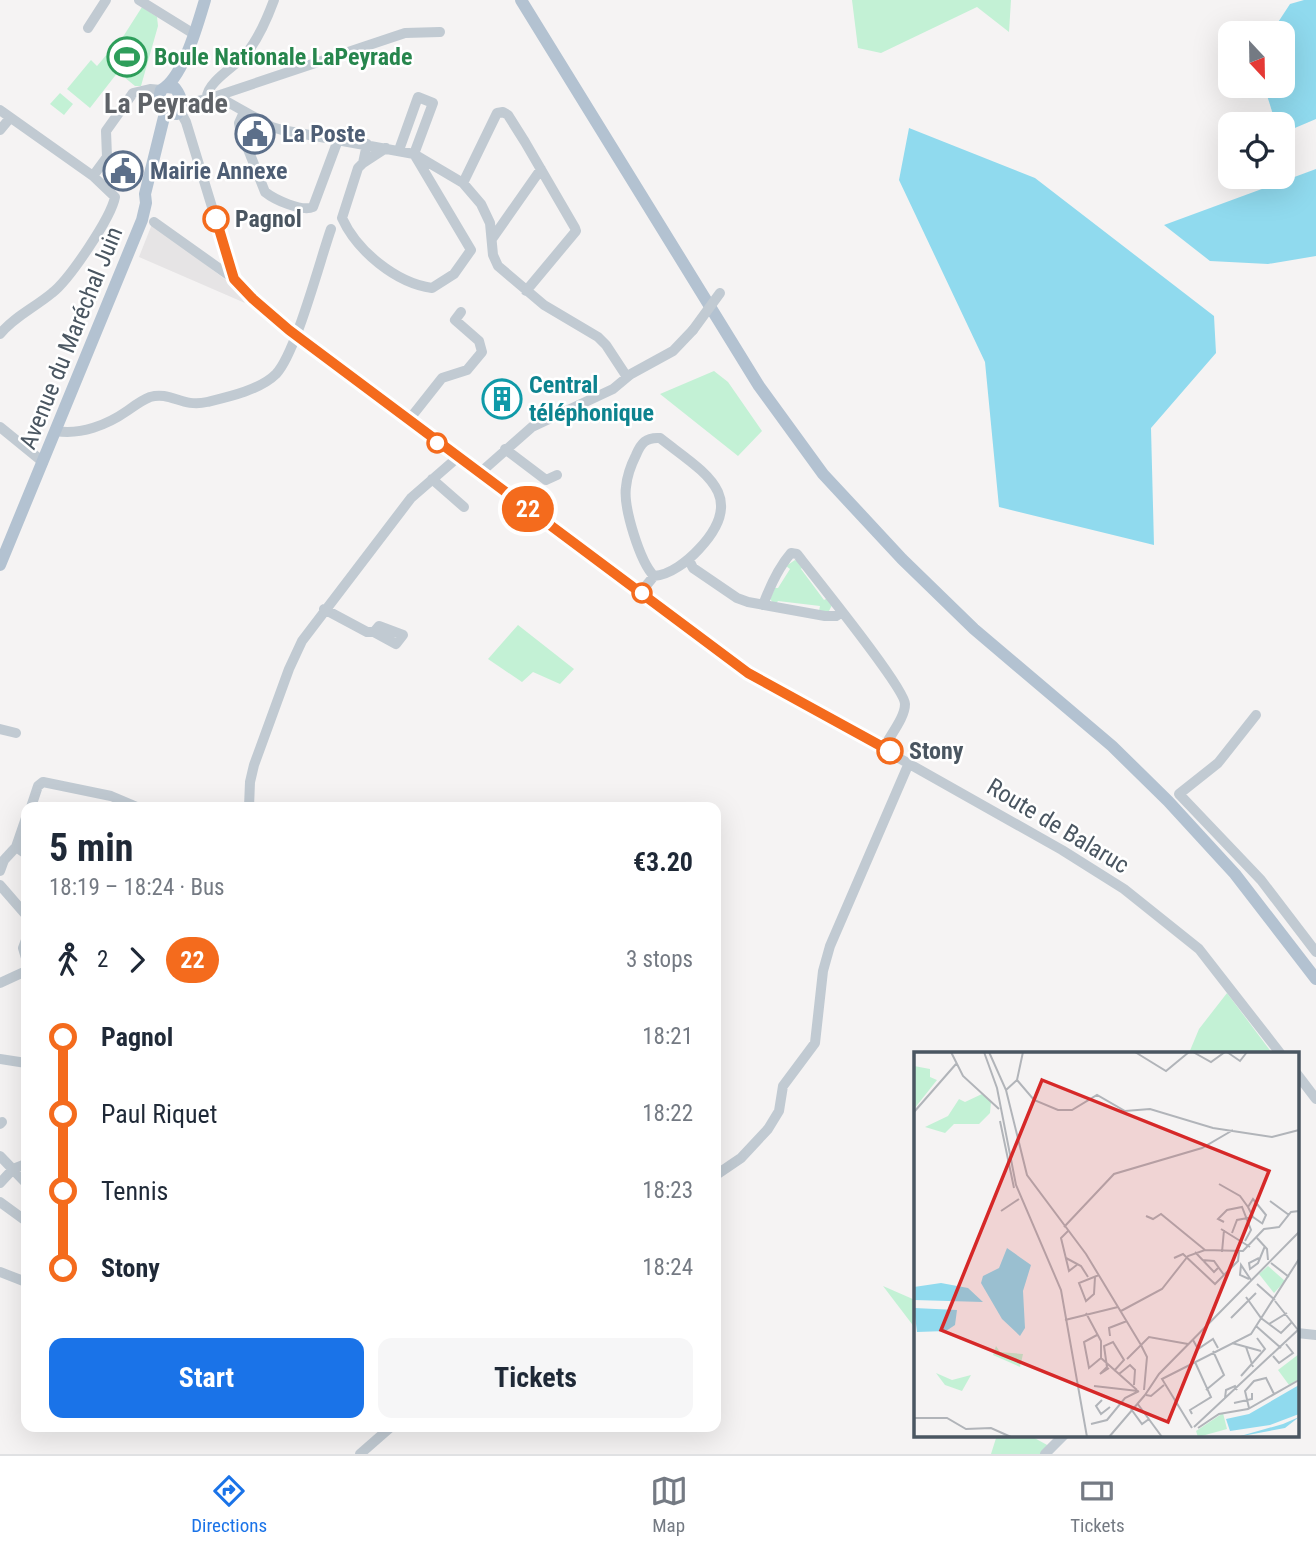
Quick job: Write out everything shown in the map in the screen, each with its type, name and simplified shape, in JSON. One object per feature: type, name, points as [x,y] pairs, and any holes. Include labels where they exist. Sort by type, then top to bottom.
[{"type":"main road","name":"Avenue du Maréchal Juin","points":[[0,565],[142,220],[146,204],[145,194],[205,0]]},
{"type":"main road","points":[[521,0],[759,386],[823,474],[902,559],[974,629],[1112,746],[1177,810],[1235,874],[1316,979]]},
{"type":"street","points":[[88,28],[106,0]]},
{"type":"street","points":[[274,0],[260,34],[246,55],[209,87],[212,96],[282,130],[414,154],[463,183],[471,190],[487,216],[493,255],[498,266],[544,305],[598,337],[626,377]]},
{"type":"street","points":[[146,2],[194,34]]},
{"type":"street","points":[[93,176],[107,156],[107,129],[133,93],[145,91],[175,101],[212,96],[405,33],[440,32]]},
{"type":"street","points":[[399,150],[418,97],[433,103],[414,154]]},
{"type":"street","name":"Route de Balaruc","points":[[175,101],[234,279],[253,299],[296,336],[408,421],[457,458],[481,472],[748,673],[1094,869],[1199,949],[1279,1052]]},
{"type":"street","points":[[244,112],[239,122],[240,129],[265,192],[301,209],[313,207],[338,140]]},
{"type":"street","points":[[463,183],[497,113],[508,115],[576,231],[526,291]]},
{"type":"street","points":[[0,130],[3,114],[93,176],[113,193],[114,201],[85,253],[65,280],[54,292],[14,319],[0,334]]},
{"type":"street","points":[[363,163],[367,144]]},
{"type":"street","points":[[386,148],[358,168],[342,215],[350,236],[397,276],[416,285],[432,288],[454,274],[471,250],[414,154]]},
{"type":"street","points":[[431,182],[441,169]]},
{"type":"street","points":[[492,239],[541,169]]},
{"type":"street","points":[[154,222],[234,279]]},
{"type":"street","points":[[56,431],[88,429],[101,425],[147,398],[160,395],[188,405],[264,383],[276,374],[284,363],[296,336],[331,229]]},
{"type":"street","points":[[481,472],[532,427],[613,389],[626,377],[673,351],[693,330],[720,293]]},
{"type":"street","points":[[408,421],[442,378],[467,370],[482,352],[479,341],[455,320],[461,312]]},
{"type":"street","points":[[0,427],[43,462]]},
{"type":"street","points":[[651,437],[660,438],[706,476],[721,495],[722,515],[717,529],[689,560],[660,576],[654,576],[648,571],[634,531],[625,488],[643,441],[651,437]]},
{"type":"street","points":[[505,449],[546,480],[557,475]]},
{"type":"street","points":[[249,802],[254,765],[302,641],[411,498],[457,458]]},
{"type":"street","points":[[432,478],[464,507]]},
{"type":"street","points":[[763,605],[776,574],[791,552],[797,554],[900,689],[904,699],[903,711],[884,748]]},
{"type":"street","points":[[689,560],[693,568],[725,591],[748,602],[825,616],[836,616],[842,612]]},
{"type":"street","points":[[641,593],[654,576]]},
{"type":"street","points":[[324,609],[367,632],[374,632]]},
{"type":"street","points":[[1256,715],[1218,763],[1179,794],[1261,880],[1316,952]]},
{"type":"street","points":[[0,729],[16,733]]},
{"type":"street","points":[[721,1171],[741,1157],[768,1129],[779,1111],[783,1086],[815,1043],[823,971],[830,946],[909,763]]},
{"type":"street","points":[[33,802],[38,786],[43,782],[111,796],[125,802]]},
{"type":"street","points":[[0,871],[4,860],[16,847],[21,832]]},
{"type":"street","points":[[16,847],[21,850]]},
{"type":"street","points":[[0,885],[21,909]]},
{"type":"street","points":[[0,983],[21,973]]},
{"type":"street","points":[[0,1059],[21,1062]]},
{"type":"street","points":[[1298,1075],[1316,1099]]},
{"type":"street","points":[[0,1156],[21,1177]]},
{"type":"street","points":[[0,1183],[12,1169],[21,1166]]},
{"type":"street","points":[[0,1202],[21,1217]]},
{"type":"street","points":[[0,1272],[21,1280]]},
{"type":"street","points":[[1298,1332],[1316,1335]]},
{"type":"street","points":[[360,1454],[385,1432]]},
{"type":"street","points":[[1045,1454],[1063,1436]]},
{"type":"shaded area","points":[[152,224],[226,280],[230,279],[245,303],[139,257]]},
{"type":"green space","points":[[852,0],[1011,0],[1009,32],[977,7],[881,53],[858,48]]},
{"type":"green space","name":"Boule Nationale LaPeyrade","points":[[142,7],[157,17],[158,26],[141,86],[135,86],[118,72],[90,108],[67,89],[91,60],[97,66],[108,53],[112,54]]},
{"type":"green space","points":[[60,93],[73,104],[64,115],[50,104]]},
{"type":"green space","points":[[714,371],[728,382],[762,431],[738,456],[660,394]]},
{"type":"green space","points":[[795,560],[804,565],[801,569],[824,600],[828,598],[832,605],[829,611],[819,611],[820,606],[778,601],[775,605],[770,599],[790,569],[786,566]]},
{"type":"green space","points":[[518,625],[574,669],[560,684],[533,672],[522,682],[488,659]]},
{"type":"green space","points":[[1227,993],[1271,1052],[1189,1052],[1199,1029]]},
{"type":"green space","points":[[883,1286],[914,1300],[914,1327]]},
{"type":"green space","points":[[997,1436],[1031,1436],[1049,1446],[1042,1454],[991,1454]]},
{"type":"water","points":[[1316,0],[1316,119],[1295,128],[1295,112],[1272,112],[1268,98],[1295,98],[1295,21],[1279,21],[1290,4]]},
{"type":"water","points":[[909,128],[1035,178],[1214,316],[1216,353],[1151,428],[1154,545],[999,507],[985,362],[899,180]]},
{"type":"water","points":[[1316,169],[1316,256],[1268,264],[1210,261],[1164,225],[1262,189],[1295,189],[1295,177]]},
{"type":"bus line","name":"22","points":[[216,219],[234,279],[289,330],[748,673],[890,751]]},
{"type":"place","name":"Boule Nationale LaPeyrade","points":[[127,57]]},
{"type":"place","name":"La Poste","points":[[255,134]]},
{"type":"place","name":"Mairie Annexe","points":[[123,171]]},
{"type":"place","name":"Pagnol","points":[[216,219]]},
{"type":"place","name":"Central téléphonique","points":[[502,399]]},
{"type":"place","name":"Stony","points":[[890,751]]},
{"type":"district","name":"La Peyrade","points":[[166,103]]}]
